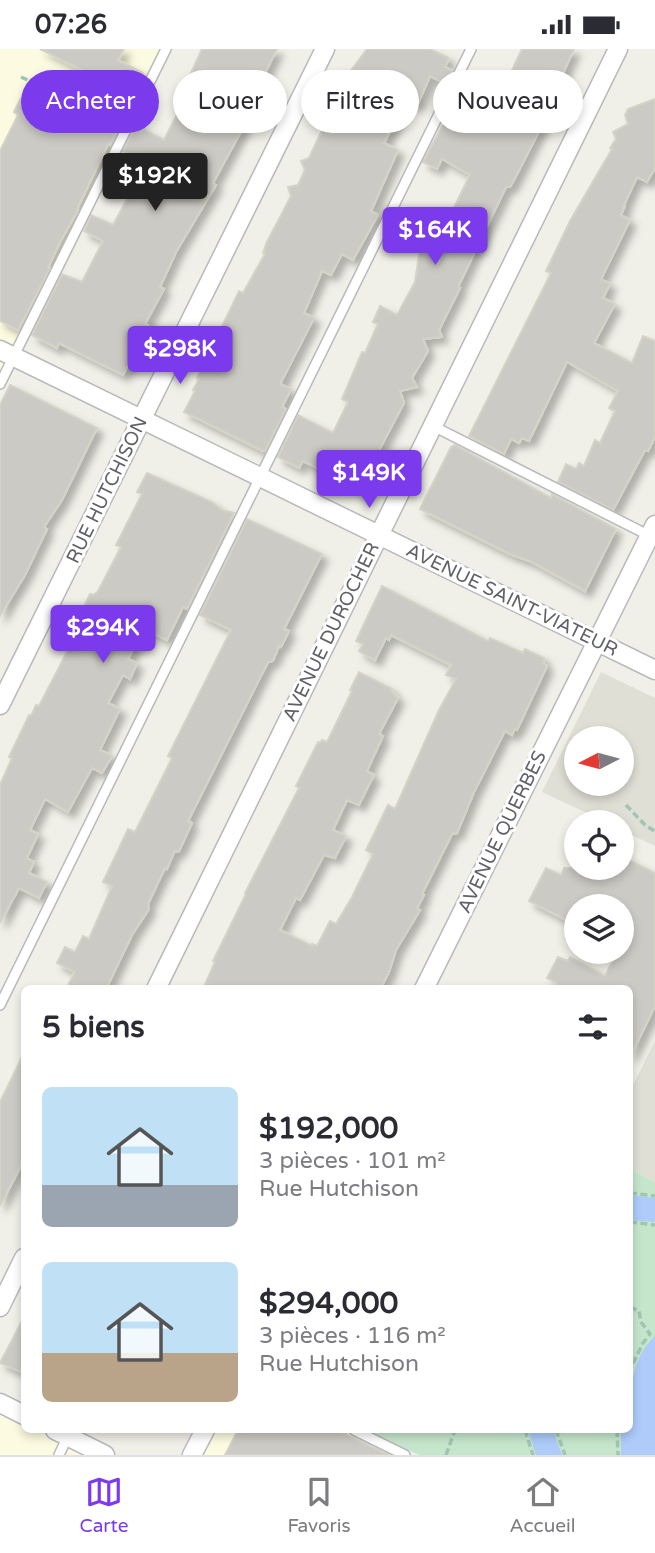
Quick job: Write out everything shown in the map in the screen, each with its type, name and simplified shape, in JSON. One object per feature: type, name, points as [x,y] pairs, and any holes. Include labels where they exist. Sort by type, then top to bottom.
[{"type":"street","name":"RUE HUTCHISON","points":[[0,705],[325,49]]},
{"type":"street","name":"AVENUE DUROCHER","points":[[158,985],[618,49]]},
{"type":"street","name":"AVENUE SAINT-VIATEUR","points":[[7,353],[655,670]]},
{"type":"street","name":"AVENUE QUERBES","points":[[426,985],[596,641],[653,533]]},
{"type":"street","points":[[0,1307],[21,1266]]},
{"type":"street","points":[[0,1403],[21,1414]]},
{"type":"street","points":[[61,1433],[105,1455]]},
{"type":"street","points":[[192,1455],[203,1433]]},
{"type":"lane","points":[[156,70],[166,49]]},
{"type":"lane","points":[[0,1005],[471,49]]},
{"type":"lane","points":[[0,384],[7,353],[124,133]]},
{"type":"lane","points":[[433,426],[653,533]]},
{"type":"lane","points":[[59,1455],[61,1433]]},
{"type":"lane","points":[[360,1433],[405,1455]]},
{"type":"path","points":[[64,98],[67,105],[43,112],[42,110],[56,105],[55,101],[64,98]]},
{"type":"path","points":[[626,805],[646,827],[655,831]]},
{"type":"path","points":[[633,1193],[655,1196]]},
{"type":"path","points":[[633,1222],[655,1225]]},
{"type":"path","points":[[633,1308],[639,1311],[641,1322],[652,1333],[643,1343],[633,1364]]},
{"type":"path","points":[[446,1455],[454,1433]]},
{"type":"path","points":[[526,1433],[533,1455]]},
{"type":"path","points":[[557,1433],[565,1455]]},
{"type":"path","points":[[617,1433],[618,1455]]},
{"type":"shaded area","points":[[0,49],[163,49],[153,70],[21,70],[21,133],[122,133],[0,384]]},
{"type":"shaded area","points":[[601,672],[655,698],[655,846],[634,836],[634,810],[580,810],[542,792],[564,747],[564,796],[634,796],[634,726],[574,726]]},
{"type":"shaded area","points":[[655,1041],[655,1182],[633,1171],[633,1085]]},
{"type":"shaded area","points":[[633,1171],[655,1182],[655,1455],[419,1455],[372,1433],[633,1433]]},
{"type":"shaded area","points":[[0,1403],[21,1414],[21,1433],[59,1433],[103,1455],[0,1455]]},
{"type":"shaded area","points":[[203,1433],[360,1433],[405,1455],[192,1455]]},
{"type":"water","points":[[633,1195],[655,1198],[655,1222],[633,1220]]},
{"type":"water","points":[[655,1336],[655,1455],[621,1455],[621,1433],[633,1433],[633,1380],[646,1346]]},
{"type":"water","points":[[529,1433],[554,1433],[562,1455],[536,1455]]},
{"type":"building","points":[[40,49],[124,49],[118,60],[137,70],[82,70]]},
{"type":"building","points":[[202,49],[277,49],[266,70],[192,70]]},
{"type":"building","points":[[367,49],[430,49],[449,58],[445,67],[451,70],[433,70],[433,78],[430,76],[419,101],[419,70],[351,70]]},
{"type":"building","points":[[522,49],[574,49],[565,70],[512,70]]},
{"type":"building","points":[[21,98],[21,133],[116,133],[110,145],[108,144],[18,330],[0,321],[0,151],[18,115],[14,112]]},
{"type":"building","points":[[655,99],[655,168],[647,182],[637,177],[624,205],[621,215],[630,220],[601,279],[610,284],[603,298],[615,304],[594,343],[632,363],[643,336],[655,341],[655,437],[648,451],[645,450],[613,510],[558,482],[566,464],[576,469],[579,463],[584,466],[595,440],[600,443],[615,411],[609,408],[618,391],[567,362],[529,441],[522,438],[519,443],[511,439],[504,454],[469,436],[551,273],[546,271],[570,221],[612,149],[610,148],[616,139],[613,132],[628,124],[625,115],[628,109]]},
{"type":"building","points":[[173,122],[173,133],[240,133],[213,183],[216,185],[176,252],[160,287],[164,289],[123,375],[59,343],[57,348],[32,335],[62,274],[82,282],[103,241],[84,231],[91,215],[113,225],[138,179],[135,177],[143,161],[123,151],[132,133],[151,133],[164,140]]},
{"type":"building","points":[[321,133],[389,133],[384,143],[398,150],[371,211],[378,215],[353,260],[342,254],[331,275],[322,271],[304,313],[314,318],[280,384],[291,389],[282,407],[286,409],[265,451],[184,412],[195,391],[193,390],[199,379],[197,378],[239,291],[243,293],[265,254],[263,253],[267,242],[291,196],[288,187],[298,185],[305,170],[301,161],[309,158]]},
{"type":"building","points":[[439,133],[538,133],[513,182],[510,187],[506,187],[458,287],[460,288],[439,330],[442,337],[423,339],[428,351],[412,378],[417,387],[400,391],[404,403],[359,488],[303,461],[299,468],[278,457],[298,415],[333,433],[348,402],[342,399],[362,352],[365,353],[378,324],[373,322],[380,306],[397,315],[415,282],[419,255],[431,232],[440,236],[470,175],[442,159],[437,169],[423,162]]},
{"type":"building","points":[[10,385],[97,428],[62,500],[44,527],[47,529],[25,575],[0,616],[0,405]]},
{"type":"building","points":[[455,445],[551,498],[552,494],[616,529],[585,591],[532,562],[510,554],[420,509],[451,447]]},
{"type":"building","points":[[147,473],[212,502],[222,510],[234,513],[187,609],[183,607],[167,640],[143,629],[128,659],[137,663],[130,679],[123,675],[108,703],[120,709],[100,750],[112,756],[102,773],[92,768],[68,812],[45,799],[30,830],[38,834],[27,858],[34,862],[29,873],[47,882],[39,898],[19,888],[0,923],[0,785],[12,758],[9,757],[29,715],[31,716],[36,705],[39,706],[71,644],[67,642],[90,594],[94,595],[98,591],[121,547],[116,545],[142,494],[137,492]]},
{"type":"building","points":[[247,519],[322,554],[284,629],[289,631],[273,661],[268,662],[188,821],[192,823],[179,851],[174,852],[167,869],[165,868],[148,904],[149,909],[132,935],[108,985],[68,985],[75,972],[57,963],[65,947],[75,952],[83,936],[89,939],[112,886],[103,882],[128,829],[135,832],[172,758],[168,756],[231,630],[200,615]]},
{"type":"building","points":[[382,586],[488,641],[490,638],[523,653],[525,649],[544,658],[543,663],[547,666],[517,730],[515,729],[512,735],[505,731],[457,833],[452,834],[422,894],[424,895],[417,908],[420,910],[396,950],[382,985],[205,985],[245,893],[299,788],[296,786],[318,742],[327,742],[359,672],[392,689],[398,698],[379,734],[383,736],[367,771],[374,775],[359,805],[347,800],[333,830],[346,836],[335,858],[324,855],[300,900],[296,898],[280,930],[312,946],[317,946],[330,921],[336,924],[352,897],[373,854],[366,850],[388,805],[395,809],[439,710],[456,679],[446,675],[451,665],[391,635],[389,640],[386,638],[375,660],[359,651],[363,644],[356,641]]},
{"type":"building","points":[[634,862],[655,873],[655,1006],[633,1051],[633,985],[556,985],[557,983],[547,978],[558,957],[564,959],[564,964],[583,964],[605,976],[611,964],[634,964],[634,894],[564,894],[564,919],[529,901],[546,868],[561,875],[564,868],[564,880],[634,880]]},
{"type":"building","points":[[21,1059],[21,1166],[0,1206],[0,1102]]},
{"type":"building","points":[[21,1323],[21,1372],[0,1363]]},
{"type":"building","points":[[236,1433],[343,1433],[389,1455],[225,1455]]}]
